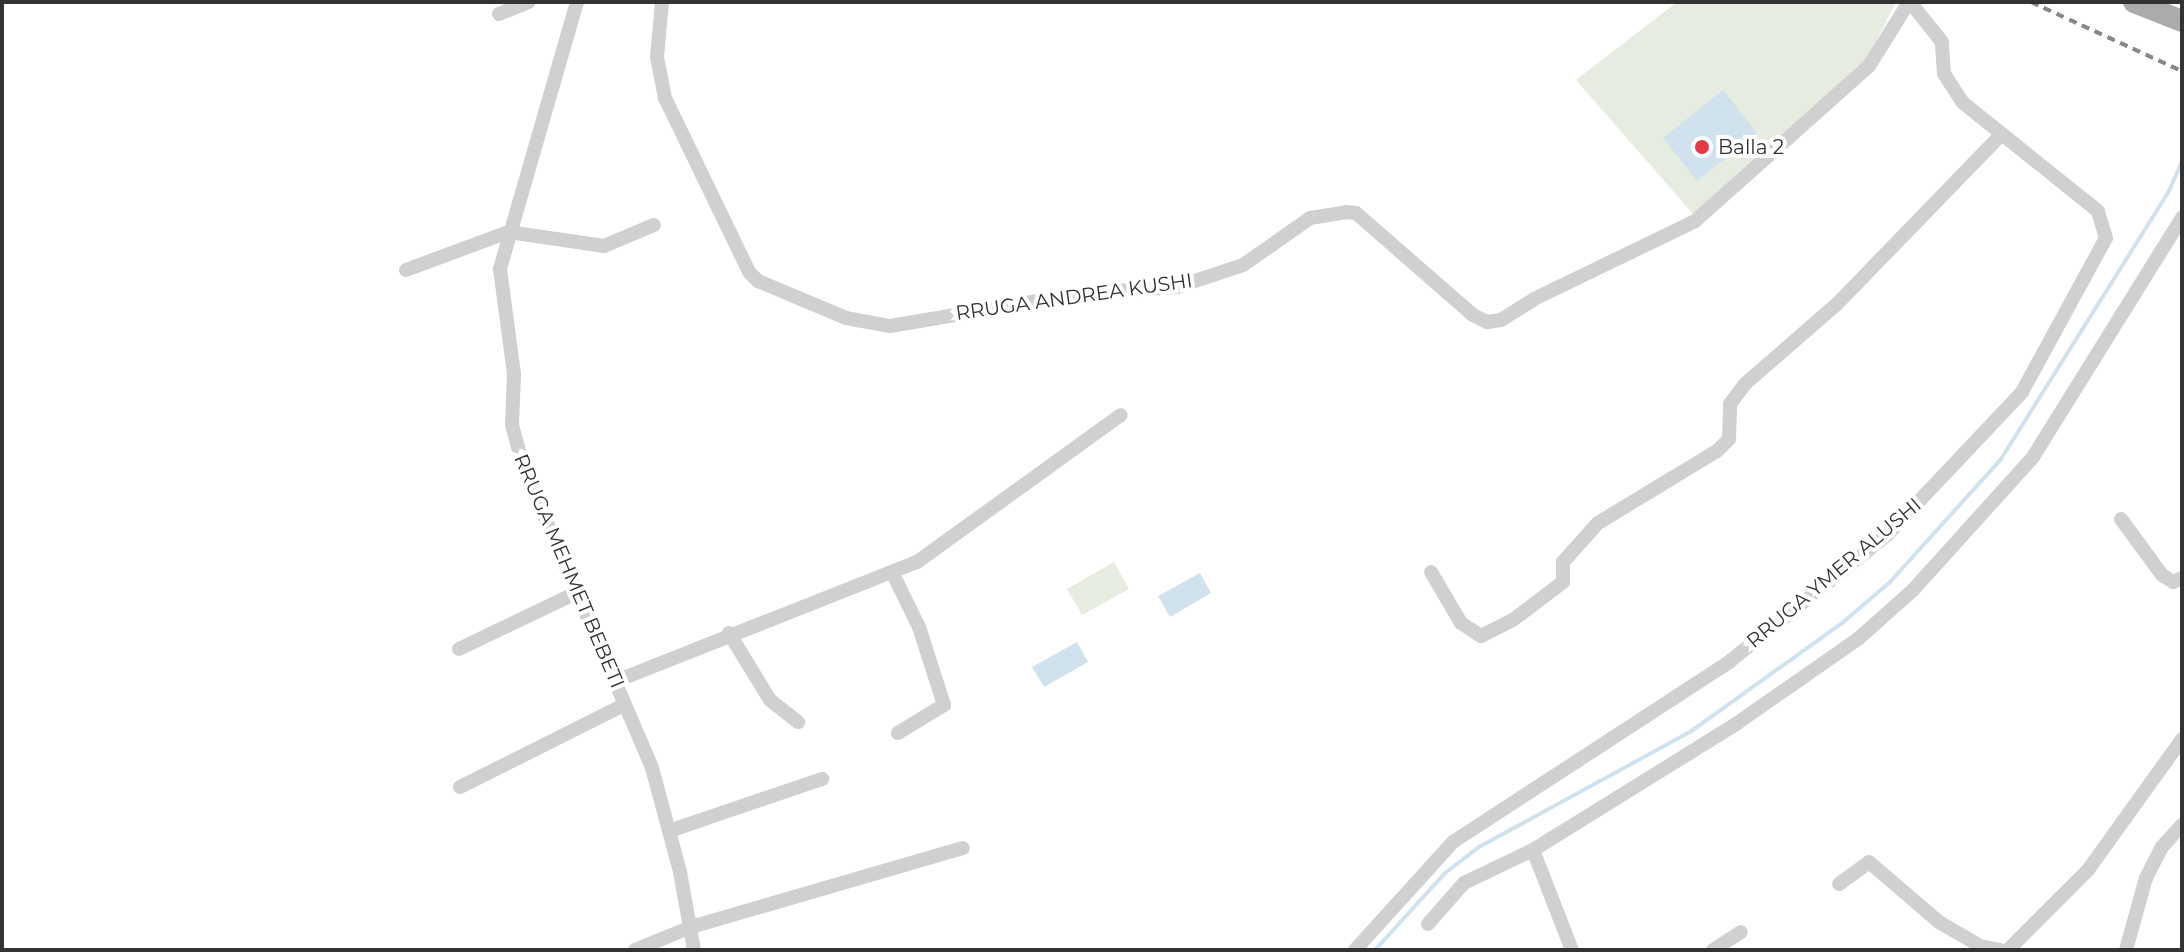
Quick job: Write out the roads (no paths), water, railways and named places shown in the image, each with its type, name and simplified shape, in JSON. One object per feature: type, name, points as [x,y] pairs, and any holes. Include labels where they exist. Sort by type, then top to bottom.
[{"type":"main road","points":[[2134,2],[2182,21]]},
{"type":"street","points":[[499,14],[529,2]]},
{"type":"street","name":"RRUGA MEHMET BEBETI","points":[[577,2],[508,232],[499,294],[514,374],[514,440],[652,768],[694,950]]},
{"type":"street","name":"RRUGA ANDREA KUSHI","points":[[662,2],[657,57],[665,98],[749,272],[758,281],[846,318],[890,326],[1085,293],[1177,287],[1243,265],[1310,218],[1346,212],[1356,213],[1473,315],[1487,322],[1501,320],[1534,299],[1695,221],[1869,66],[1910,2]]},
{"type":"street","name":"RRUGA YMER ALUSHI","points":[[1355,950],[1453,842],[1729,662],[1887,535],[2022,392],[2106,238],[2098,211],[1963,103],[1944,74],[1942,42],[1910,2]]},
{"type":"street","points":[[1431,572],[1461,623],[1481,636],[1513,620],[1563,582],[1563,562],[1598,523],[1717,451],[1729,439],[1730,404],[1746,383],[1837,304],[2002,134]]},
{"type":"street","points":[[1428,924],[1464,883],[1533,850],[1780,695],[1858,639],[1913,590],[2033,457],[2182,218]]},
{"type":"street","points":[[406,270],[508,232],[604,246],[654,225]]},
{"type":"street","points":[[616,681],[938,551],[1121,415]]},
{"type":"street","points":[[2121,519],[2162,575],[2173,582],[2182,578]]},
{"type":"street","points":[[892,572],[919,627],[944,705],[898,733]]},
{"type":"street","points":[[459,649],[576,593]]},
{"type":"street","points":[[729,633],[770,700],[798,722]]},
{"type":"street","points":[[460,787],[624,705]]},
{"type":"street","points":[[2008,950],[2088,870],[2182,739]]},
{"type":"street","points":[[669,831],[822,779]]},
{"type":"street","points":[[2126,950],[2146,878],[2162,847],[2182,825]]},
{"type":"street","points":[[635,950],[691,927],[963,848]]},
{"type":"street","points":[[1533,850],[1572,950]]},
{"type":"street","points":[[1839,884],[1869,862],[1939,922],[1980,946],[2001,950]]},
{"type":"street","points":[[1713,950],[1741,932]]},
{"type":"water","points":[[1723,90],[1757,133],[1697,181],[1663,138]]},
{"type":"water","points":[[1200,573],[1211,593],[1170,617],[1158,596]]},
{"type":"water","points":[[1077,642],[1088,662],[1044,687],[1032,667]]},
{"type":"waterway","points":[[1375,950],[1445,873],[1479,847],[1690,732],[1841,624],[1890,582],[2001,459],[2168,193],[2182,162]]},
{"type":"railway","points":[[2031,2],[2182,71]]},
{"type":"place","name":"Balla 2","points":[[1702,147]]}]
